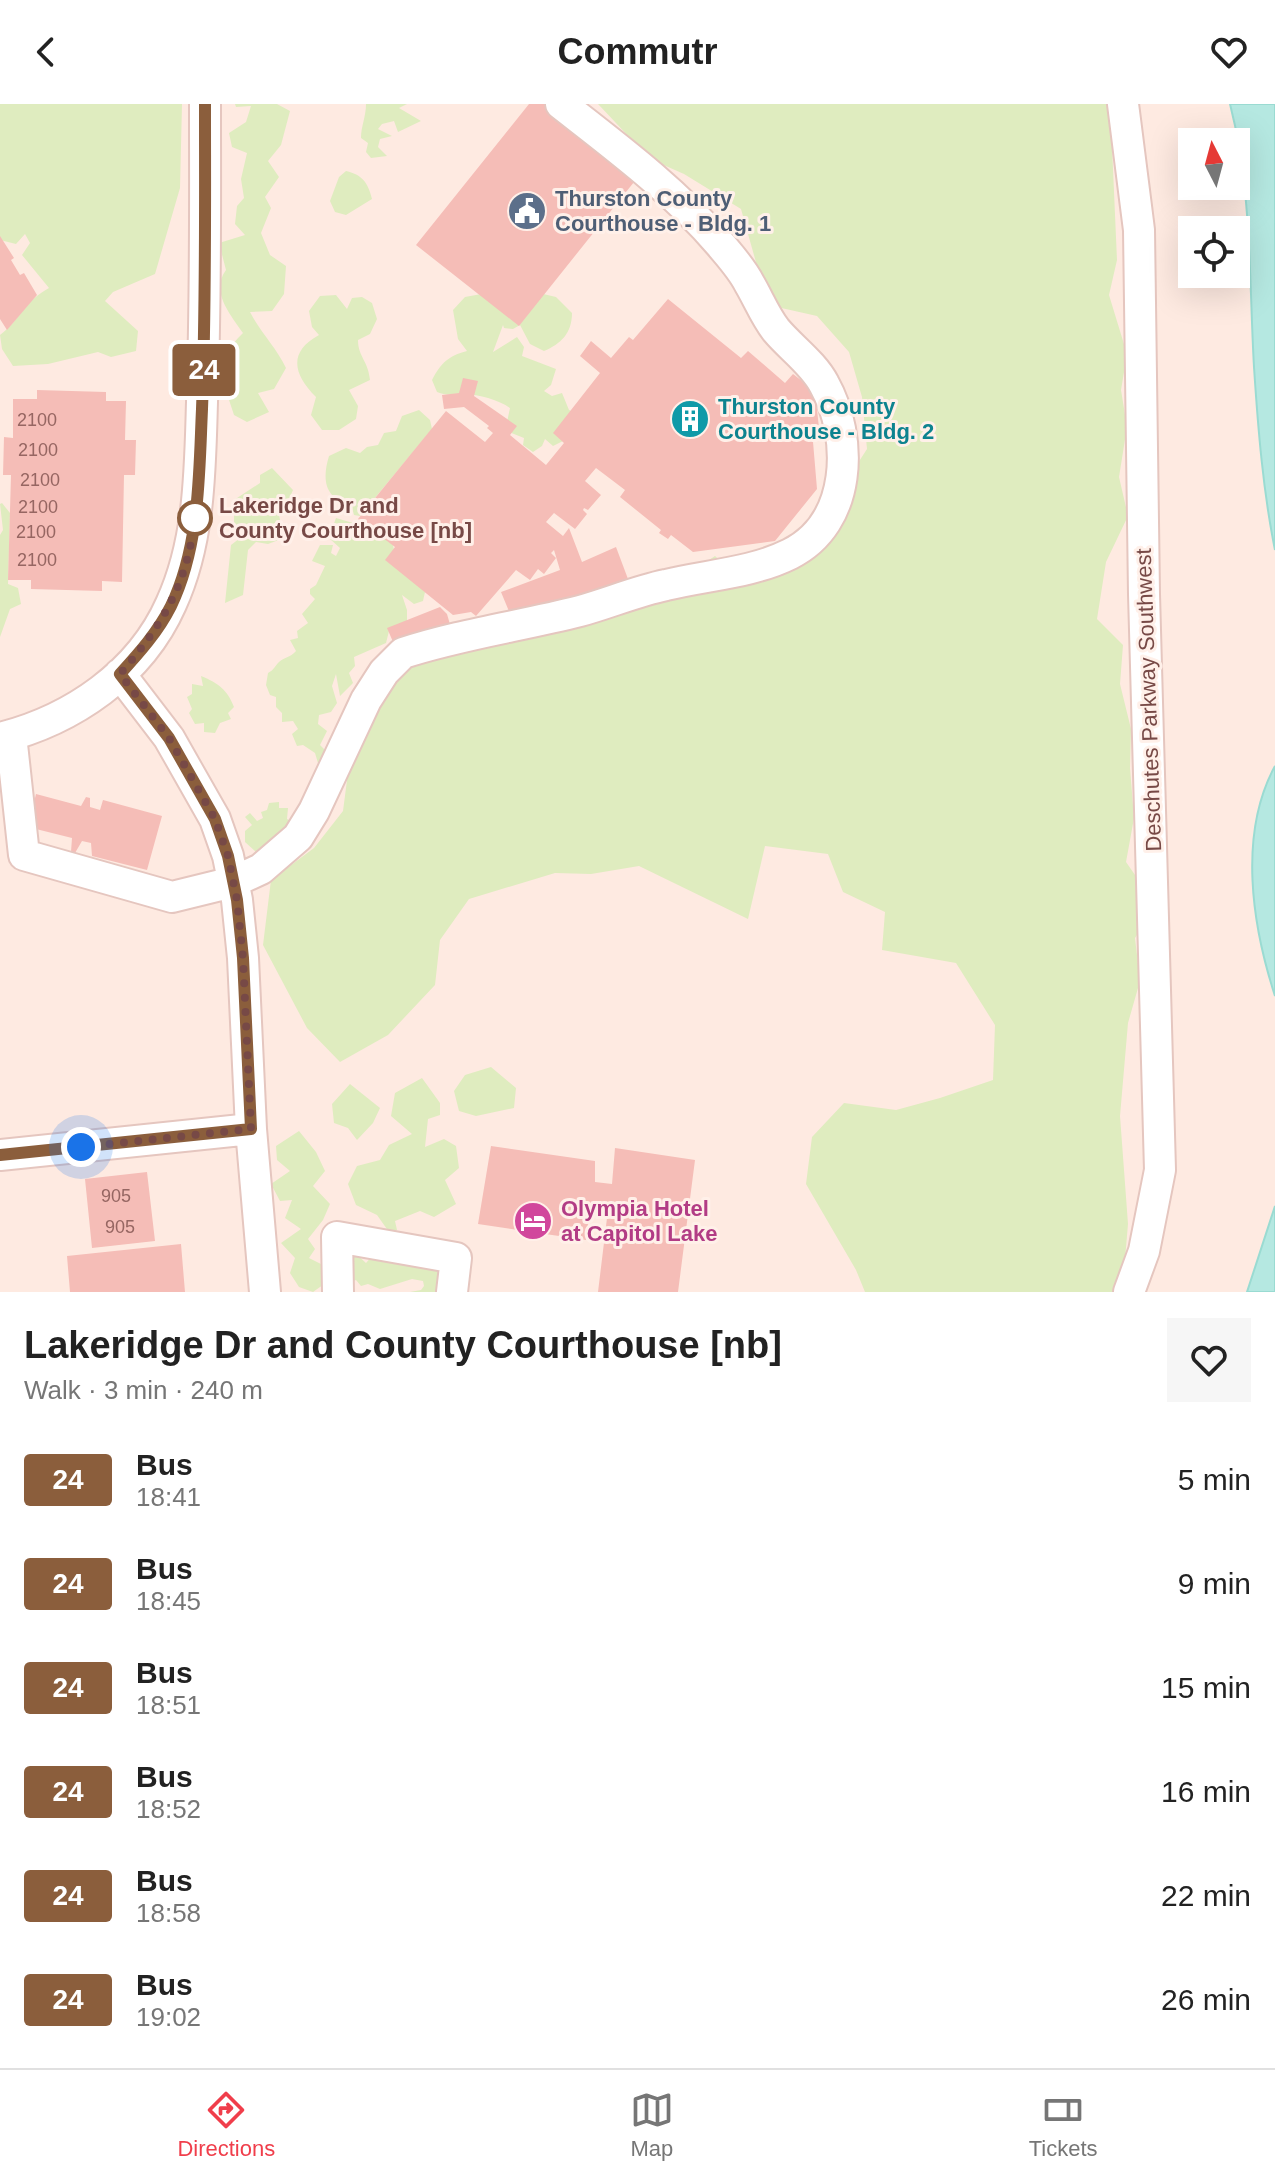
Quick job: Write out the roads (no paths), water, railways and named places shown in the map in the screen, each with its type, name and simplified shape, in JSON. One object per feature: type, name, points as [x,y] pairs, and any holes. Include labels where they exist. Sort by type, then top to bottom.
[{"type":"street","points":[[205,104],[205,343],[195,521],[184,573],[171,607],[152,638],[120,674],[88,701],[39,726],[6,737],[24,855],[172,897],[233,882],[261,869],[298,837],[314,811],[366,700],[384,672],[403,653],[580,611],[647,589],[758,566],[792,554],[817,533],[831,513],[840,488],[844,457],[842,429],[823,381],[775,329],[747,279],[718,242],[622,152],[561,104]]},
{"type":"street","name":"Deschutes Parkway Southwest","points":[[1123,104],[1139,230],[1144,594],[1160,1170],[1144,1251],[1129,1292]]},
{"type":"street","points":[[120,674],[169,738],[215,819],[228,856],[243,958],[251,1129],[265,1292]]},
{"type":"street","points":[[0,1155],[251,1129]]},
{"type":"street","points":[[338,1292],[337,1237],[456,1258],[452,1292]]},
{"type":"water","points":[[1230,104],[1275,104],[1275,550],[1264,482],[1254,367],[1250,216],[1247,216],[1246,200],[1250,200],[1250,128],[1235,128]]},
{"type":"water","points":[[1275,766],[1275,996],[1260,940],[1252,880],[1256,821],[1263,792]]},
{"type":"water","points":[[1275,1206],[1275,1292],[1247,1292]]},
{"type":"place","name":"Thurston County Courthouse - Bldg. 1","points":[[527,211]]},
{"type":"place","name":"Thurston County Courthouse - Bldg. 2","points":[[690,419]]},
{"type":"place","name":"Lakeridge Dr and County Courthouse [nb]","points":[[195,518]]},
{"type":"place","name":"Olympia Hotel at Capitol Lake","points":[[533,1221]]}]
